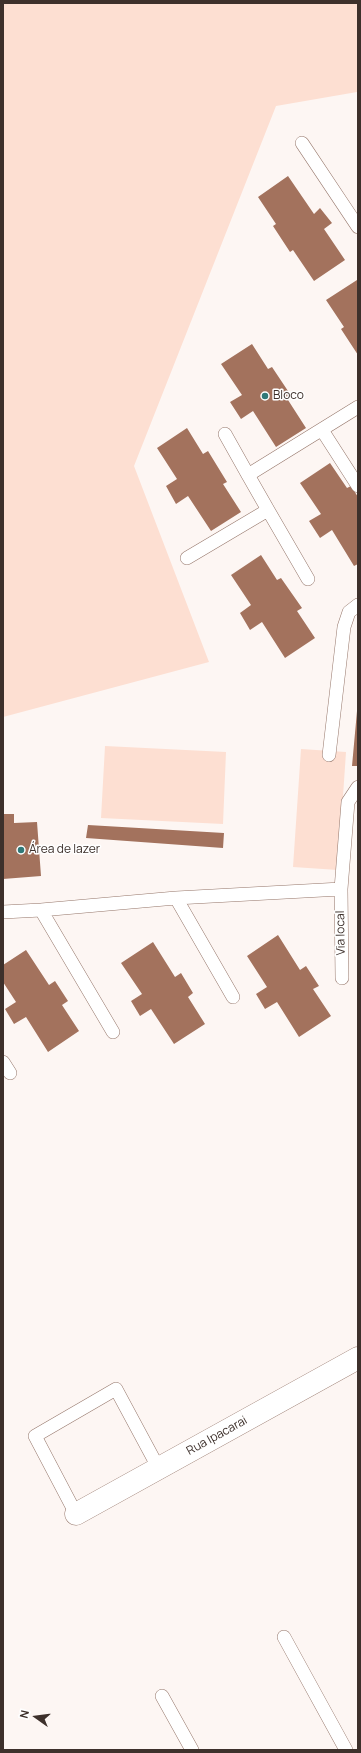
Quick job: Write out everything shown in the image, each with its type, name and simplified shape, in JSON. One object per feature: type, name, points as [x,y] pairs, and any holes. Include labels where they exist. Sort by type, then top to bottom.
[{"type":"street","name":"Rua Ipacarai","points":[[76,1514],[358,1358]]},
{"type":"lane","points":[[302,143],[358,227]]},
{"type":"lane","points":[[248,475],[358,407]]},
{"type":"lane","points":[[322,430],[358,486]]},
{"type":"lane","points":[[225,434],[308,579]]},
{"type":"lane","points":[[187,558],[268,510]]},
{"type":"lane","points":[[329,755],[344,627],[349,612],[358,605]]},
{"type":"lane","name":"Via local","points":[[342,978],[341,889],[348,802],[358,787]]},
{"type":"lane","points":[[3,912],[176,898],[341,889]]},
{"type":"lane","points":[[176,898],[233,997]]},
{"type":"lane","points":[[41,910],[113,1032]]},
{"type":"lane","points":[[3,1062],[10,1073]]},
{"type":"lane","points":[[76,1514],[35,1436],[116,1389],[159,1468]]},
{"type":"lane","points":[[284,1637],[346,1750]]},
{"type":"lane","points":[[162,1696],[192,1750]]},
{"type":"shaded area","points":[[3,3],[358,3],[358,93],[276,106],[134,466],[209,662],[3,717]]},
{"type":"shaded area","points":[[105,746],[226,752],[223,824],[101,818]]},
{"type":"shaded area","points":[[301,749],[346,752],[338,870],[293,867]]},
{"type":"building","points":[[288,176],[314,214],[320,208],[332,223],[324,229],[345,260],[314,281],[293,250],[290,252],[273,226],[276,224],[258,197]]},
{"type":"building","points":[[357,280],[358,355],[341,329],[344,327],[326,300]]},
{"type":"building","name":"Bloco","points":[[252,344],[268,369],[272,367],[292,397],[288,400],[306,428],[276,447],[253,411],[241,419],[230,402],[242,395],[221,364]]},
{"type":"building","points":[[187,428],[203,454],[208,451],[227,482],[223,484],[241,512],[211,531],[188,496],[176,504],[166,486],[177,479],[157,448]]},
{"type":"building","points":[[330,463],[347,488],[351,486],[358,497],[358,564],[354,566],[332,530],[320,538],[309,521],[321,514],[300,483]]},
{"type":"building","points":[[261,555],[277,580],[281,578],[302,608],[297,611],[315,638],[285,658],[262,622],[250,630],[240,613],[251,605],[231,575]]},
{"type":"building","points":[[357,711],[358,766],[352,766]]},
{"type":"building","name":"Área de lazer","points":[[3,814],[14,814],[14,823],[37,822],[41,876],[3,879]]},
{"type":"building","points":[[88,825],[224,833],[223,848],[86,838]]},
{"type":"building","points":[[278,935],[300,970],[306,966],[319,986],[313,989],[331,1016],[299,1037],[277,1002],[265,1009],[256,994],[267,987],[247,956]]},
{"type":"building","points":[[153,942],[175,977],[181,973],[193,993],[188,997],[205,1024],[174,1044],[151,1009],[140,1016],[131,1001],[142,994],[121,963]]},
{"type":"building","points":[[26,950],[49,985],[55,981],[68,1001],[62,1005],[79,1031],[48,1052],[26,1017],[14,1024],[5,1009],[16,1002],[3,982],[3,965]]},
{"type":"place","name":"Bloco","points":[[265,396]]},
{"type":"place","name":"Área de lazer","points":[[21,850]]}]
